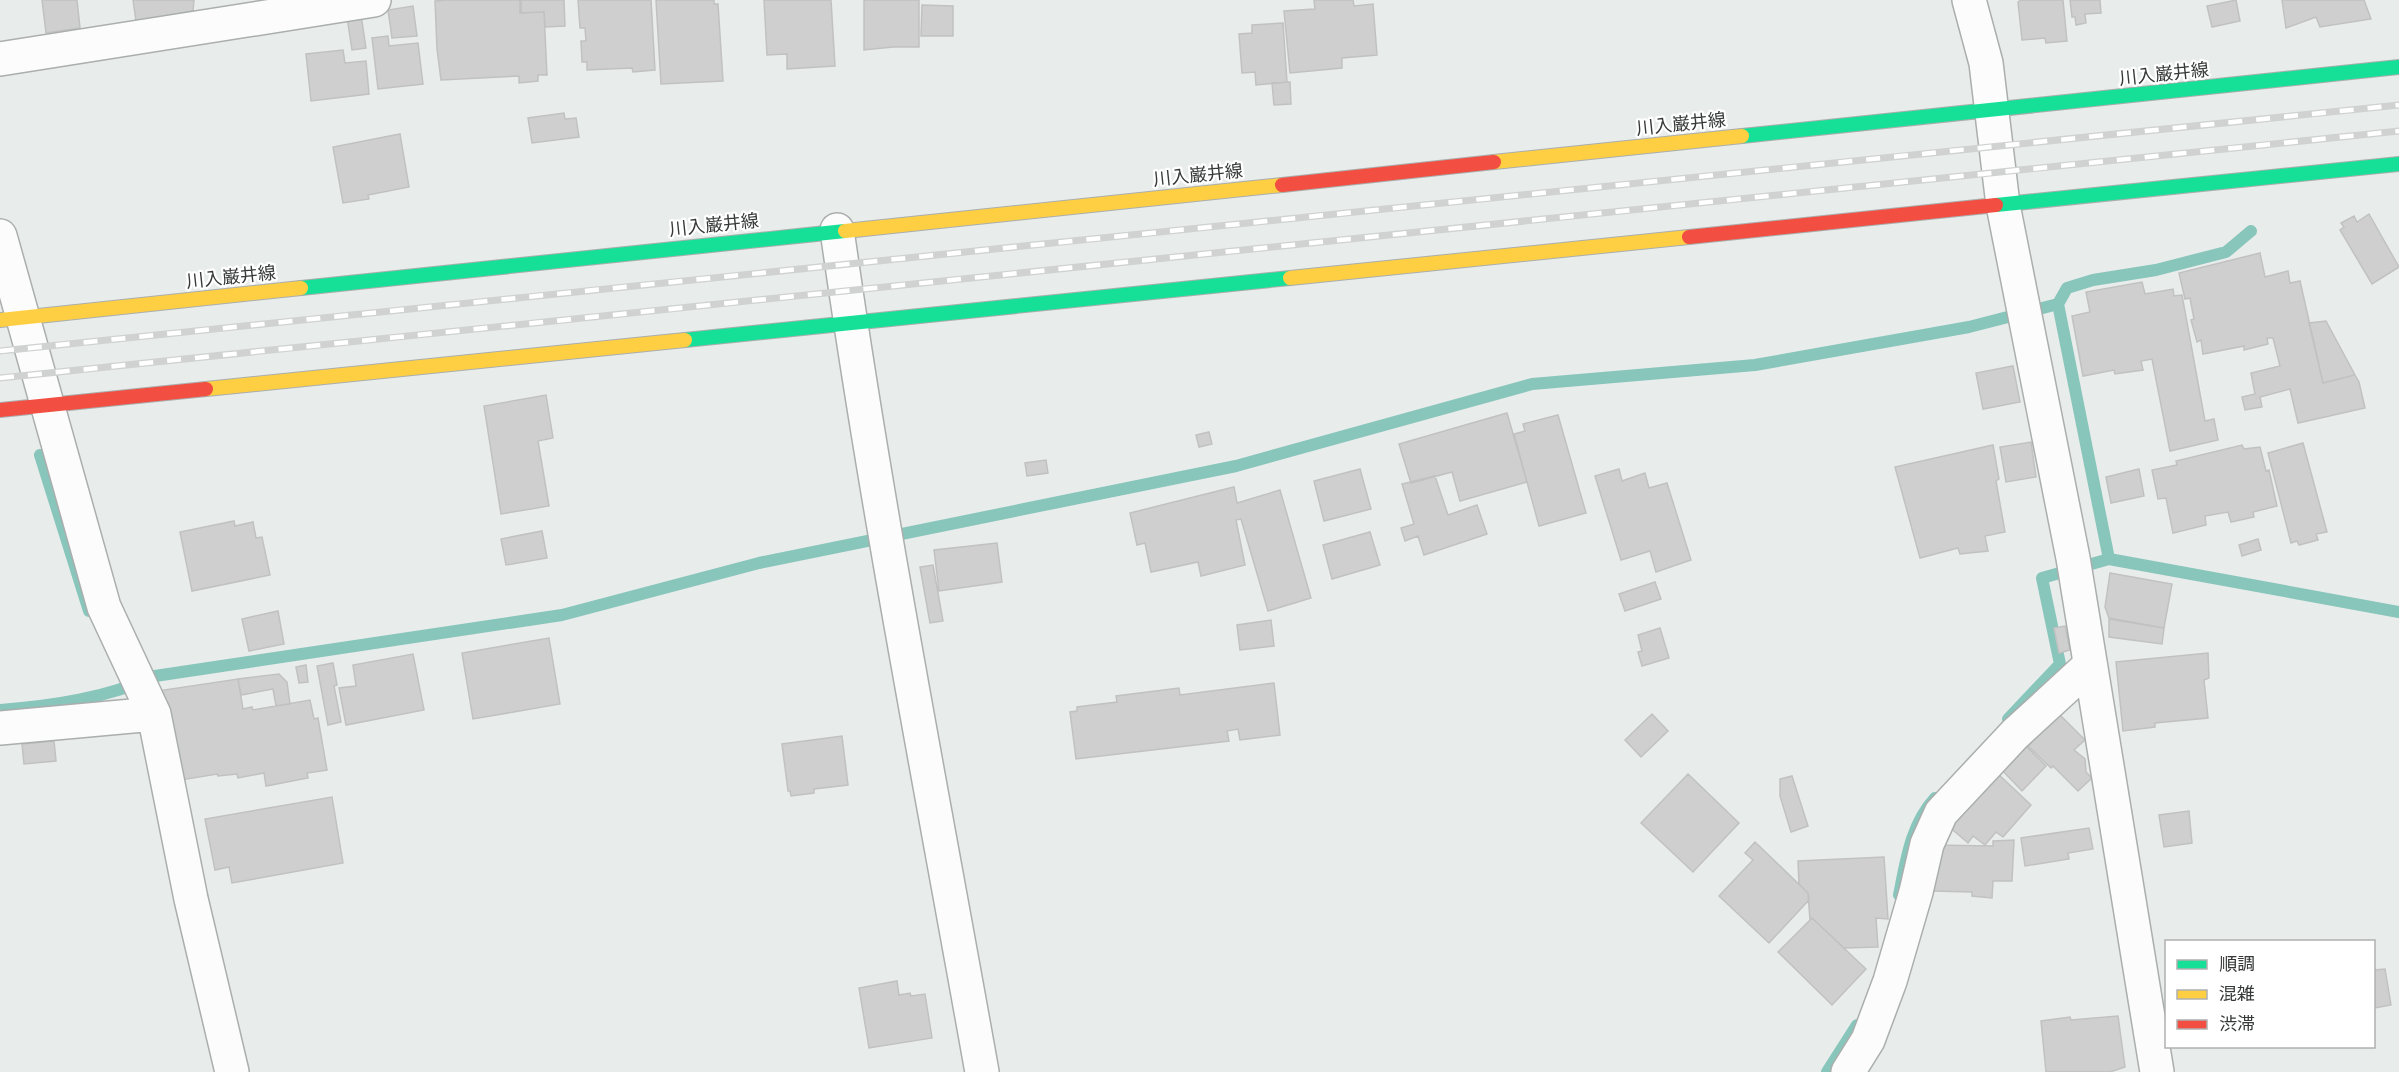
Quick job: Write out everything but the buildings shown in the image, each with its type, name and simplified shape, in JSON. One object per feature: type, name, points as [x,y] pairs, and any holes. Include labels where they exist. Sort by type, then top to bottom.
[{"type":"main road","name":"川入巌井線","points":[[11,319],[837,230],[2399,67]]},
{"type":"main road","points":[[0,410],[850,321],[2399,164]]},
{"type":"street","points":[[0,59],[374,0]]},
{"type":"street","points":[[1970,0],[1986,63],[2003,205],[2075,567],[2089,666],[2157,1072]]},
{"type":"street","points":[[837,230],[886,537],[982,1072]]},
{"type":"street","points":[[0,236],[11,319],[47,406],[104,607],[139,702],[191,899],[232,1072]]},
{"type":"street","points":[[1848,1072],[1868,1040],[1890,981],[1916,892],[1926,844],[1941,813],[2016,734],[2089,666]]},
{"type":"street","points":[[0,728],[139,702]]},
{"type":"waterway","points":[[2008,719],[2060,664],[2042,578],[2109,559],[2058,304],[2067,288],[2093,280],[2156,270],[2226,252],[2251,231]]},
{"type":"waterway","points":[[0,710],[79,700],[118,690],[155,676],[562,615],[759,563],[1236,466],[1532,384],[1755,365],[1969,327],[2058,304]]},
{"type":"waterway","points":[[40,455],[89,611]]},
{"type":"waterway","points":[[2109,559],[2399,612]]},
{"type":"waterway","points":[[1899,895],[1915,831],[1920,819],[1935,798]]},
{"type":"waterway","points":[[1827,1072],[1857,1025]]},
{"type":"railway","points":[[0,351],[2399,105]]},
{"type":"railway","points":[[0,378],[2399,131]]},
{"type":"traffic: fast","points":[[1742,136],[2399,67]]},
{"type":"traffic: fast","points":[[1996,205],[2399,164]]},
{"type":"traffic: fast","points":[[301,288],[845,231]]},
{"type":"traffic: fast","points":[[685,340],[1290,278]]},
{"type":"traffic: slow","points":[[1494,162],[1742,136]]},
{"type":"traffic: slow","points":[[845,231],[1282,185]]},
{"type":"traffic: slow","points":[[1290,278],[1689,237]]},
{"type":"traffic: slow","points":[[0,320],[301,288]]},
{"type":"traffic: slow","points":[[206,389],[685,340]]},
{"type":"traffic: jam","points":[[1282,185],[1494,162]]},
{"type":"traffic: jam","points":[[1689,237],[1996,205]]},
{"type":"traffic: jam","points":[[0,410],[206,389]]}]
